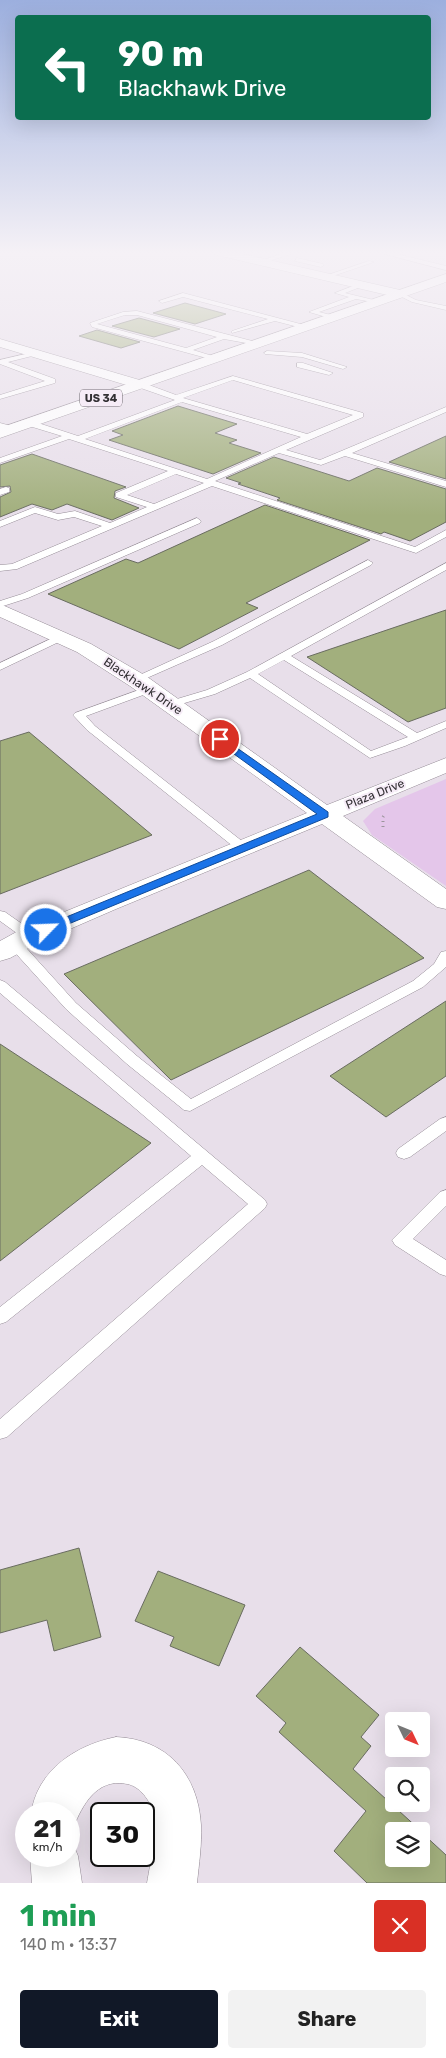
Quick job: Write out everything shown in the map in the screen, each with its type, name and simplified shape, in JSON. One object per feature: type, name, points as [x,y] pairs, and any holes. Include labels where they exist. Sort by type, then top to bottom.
[{"type":"street","name":"US 34","points":[[4,429],[29,423],[267,340]]},
{"type":"street","points":[[0,343],[138,384]]},
{"type":"street","name":"Blackhawk Drive","points":[[0,610],[84,648],[143,684],[446,901]]},
{"type":"street","name":"Plaza Drive","points":[[15,944],[446,765]]},
{"type":"street","points":[[61,1802],[70,1784],[90,1767],[113,1759],[136,1762],[154,1772],[170,1792],[177,1819],[172,1883]]},
{"type":"street","points":[[55,1867],[57,1883]]},
{"type":"lane","points":[[147,340],[214,358]]},
{"type":"lane","points":[[185,350],[215,340]]},
{"type":"lane","points":[[234,340],[252,345],[267,353],[291,359],[282,354]]},
{"type":"lane","points":[[267,353],[302,355],[336,370]]},
{"type":"lane","points":[[0,362],[34,354]]},
{"type":"lane","points":[[0,362],[52,381],[0,397]]},
{"type":"lane","points":[[336,370],[305,363],[336,370]]},
{"type":"lane","points":[[0,461],[74,438],[233,378],[360,415],[14,567],[0,568]]},
{"type":"lane","points":[[138,384],[179,399],[308,437]]},
{"type":"lane","points":[[278,450],[321,463],[446,409]]},
{"type":"lane","points":[[29,423],[416,550],[446,533]]},
{"type":"lane","points":[[344,453],[446,484]]},
{"type":"lane","points":[[154,507],[120,495],[176,471]]},
{"type":"lane","points":[[0,488],[6,490],[0,492]]},
{"type":"lane","points":[[0,524],[35,510],[58,517],[75,514],[109,526]]},
{"type":"lane","points":[[0,604],[25,596],[197,520]]},
{"type":"lane","points":[[243,848],[91,728],[79,715],[143,684],[368,563]]},
{"type":"lane","points":[[171,704],[211,692],[251,674],[446,566]]},
{"type":"lane","points":[[1,665],[61,637]]},
{"type":"lane","points":[[284,656],[416,737]]},
{"type":"lane","points":[[251,674],[370,755],[446,724]]},
{"type":"lane","points":[[0,914],[15,944],[71,1006],[132,1060],[190,1106],[418,984],[439,967],[446,956]]},
{"type":"lane","points":[[0,985],[259,1204],[0,1431]]},
{"type":"lane","points":[[404,1153],[446,1123]]},
{"type":"lane","points":[[0,1317],[202,1156]]},
{"type":"lane","points":[[446,1196],[401,1240],[446,1269]]},
{"type":"path","points":[[384,829],[383,817],[388,812]]},
{"type":"shaded area","points":[[446,779],[446,886],[372,835],[363,821],[375,809]]},
{"type":"building","points":[[93,340],[132,340],[140,342],[121,348]]},
{"type":"building","points":[[178,406],[237,424],[215,433],[237,440],[229,443],[261,453],[213,474],[109,440],[123,435],[112,431]]},
{"type":"building","points":[[446,436],[446,479],[389,462]]},
{"type":"building","points":[[32,454],[126,487],[115,491],[114,498],[139,508],[112,520],[67,504],[52,510],[32,504],[0,517],[0,497],[11,492],[10,486],[0,487],[0,465]]},
{"type":"building","points":[[274,457],[349,481],[377,468],[446,489],[446,522],[410,541],[384,532],[381,534],[277,500],[280,498],[226,478]]},
{"type":"building","points":[[265,505],[370,540],[246,603],[258,608],[179,649],[48,594],[126,559],[138,563]]},
{"type":"building","points":[[446,610],[446,708],[408,722],[307,657]]},
{"type":"building","points":[[29,732],[152,835],[0,894],[0,741]]},
{"type":"building","points":[[309,870],[424,958],[171,1080],[64,974]]},
{"type":"building","points":[[446,1001],[446,1076],[386,1117],[330,1076]]},
{"type":"building","points":[[0,1044],[151,1143],[0,1261]]},
{"type":"building","points":[[79,1548],[101,1637],[54,1651],[47,1620],[0,1633],[0,1570]]},
{"type":"building","points":[[158,1571],[245,1605],[219,1666],[170,1646],[174,1637],[135,1621]]},
{"type":"building","points":[[300,1647],[379,1715],[361,1737],[371,1746],[353,1769],[385,1798],[385,1812],[400,1812],[411,1822],[385,1822],[385,1867],[430,1867],[430,1840],[446,1855],[446,1883],[367,1883],[334,1851],[366,1811],[279,1732],[286,1723],[256,1696]]},
{"type":"route","points":[[46,930],[107,903],[325,814],[220,739]]}]
